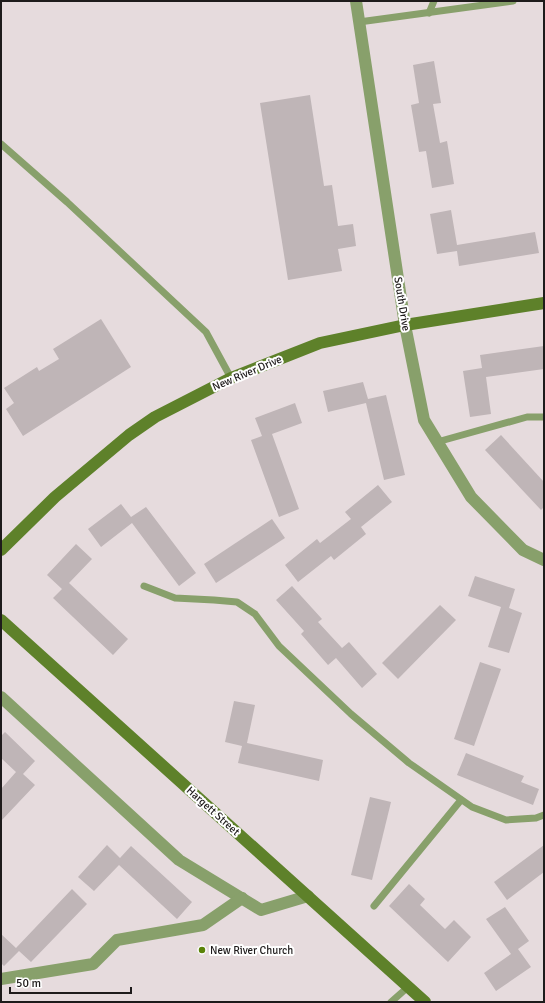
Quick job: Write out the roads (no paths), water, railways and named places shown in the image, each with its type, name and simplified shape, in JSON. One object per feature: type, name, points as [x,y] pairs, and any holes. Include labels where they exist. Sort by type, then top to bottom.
[{"type":"street","name":"South Drive","points":[[356,1],[405,325],[424,420],[471,497],[523,550],[544,560]]},
{"type":"street","name":"New River Drive","points":[[1,550],[54,497],[129,435],[155,417],[230,378],[320,343],[405,325],[544,303]]},
{"type":"street","name":"Hargett Street","points":[[1,620],[425,1002]]},
{"type":"street","points":[[1,697],[179,860],[261,910],[308,896]]},
{"type":"street","points":[[1,979],[93,964],[117,940],[203,925],[242,898]]},
{"type":"lane","points":[[429,13],[434,1]]},
{"type":"lane","points":[[359,22],[513,1]]},
{"type":"lane","points":[[1,144],[67,202],[206,332],[230,378]]},
{"type":"lane","points":[[437,442],[527,417],[544,417]]},
{"type":"lane","points":[[144,586],[175,598],[237,602],[255,614],[279,646],[351,714],[409,763],[461,800],[472,807],[506,820],[536,818],[544,815]]},
{"type":"lane","points":[[374,906],[461,800]]},
{"type":"lane","points":[[390,1002],[408,987]]},
{"type":"place","name":"New River Church","points":[[202,950]]}]
